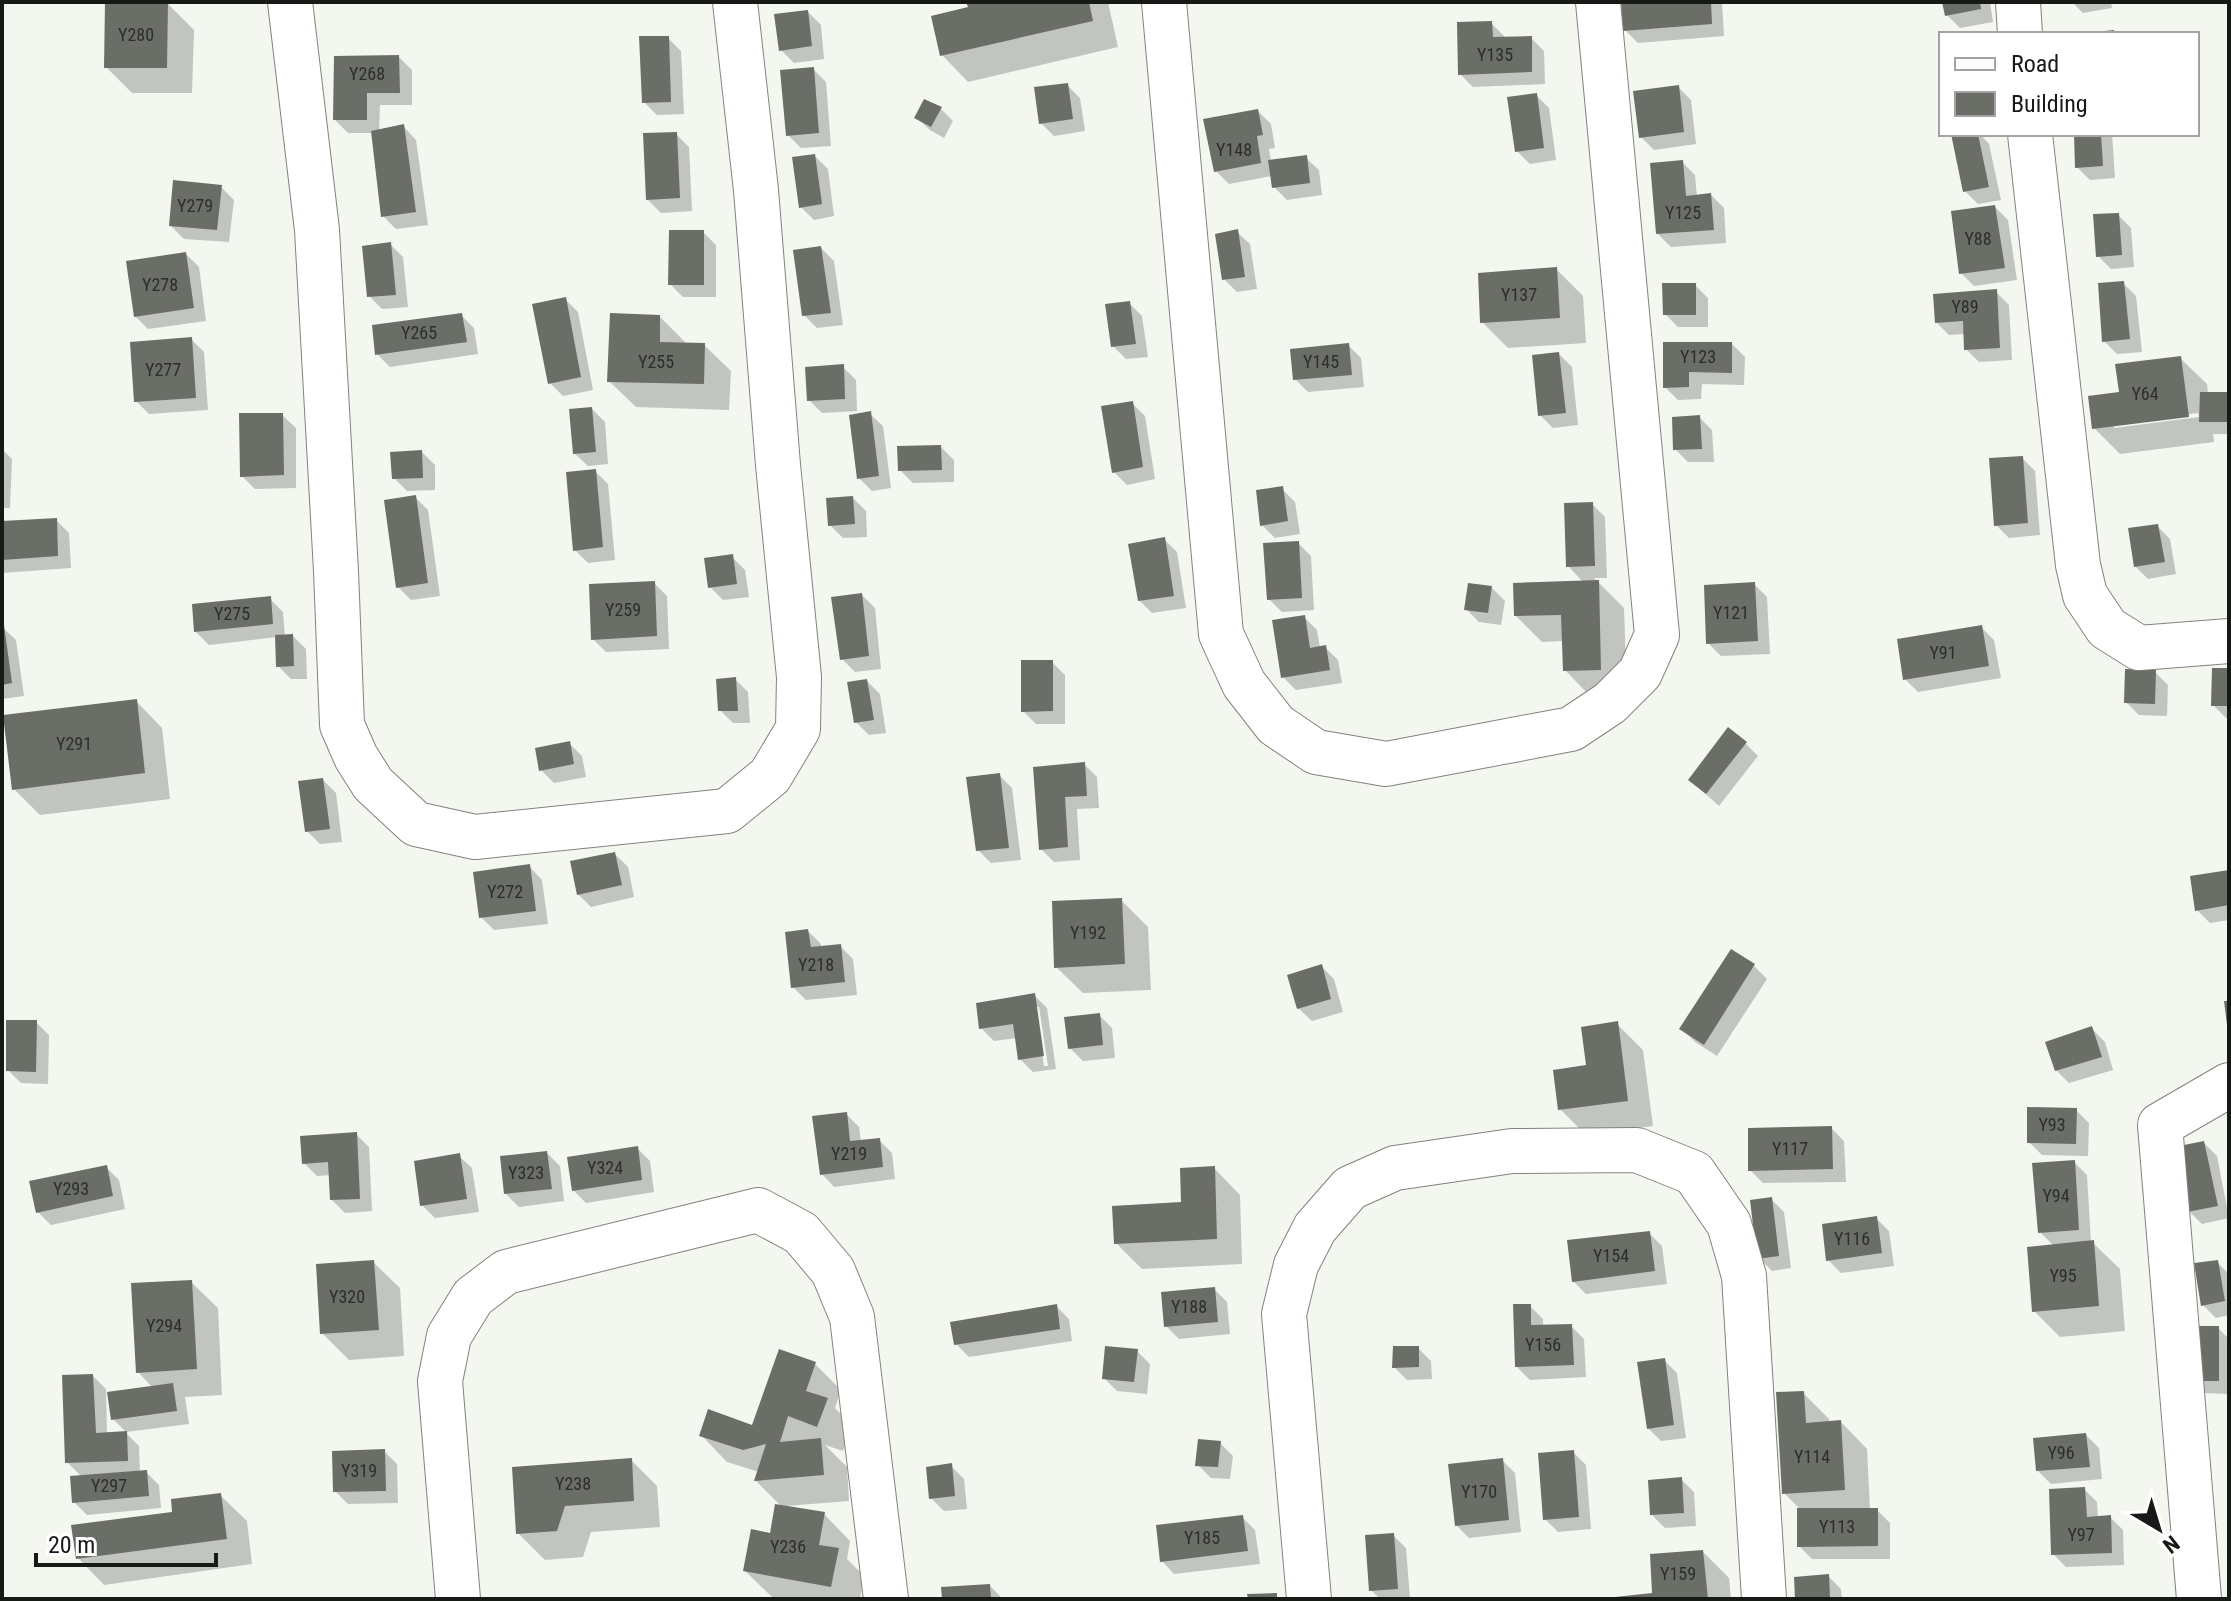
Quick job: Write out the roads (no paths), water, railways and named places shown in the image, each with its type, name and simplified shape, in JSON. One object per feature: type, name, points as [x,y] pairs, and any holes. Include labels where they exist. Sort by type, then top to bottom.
[{"type":"street","points":[[290,2],[317,230],[342,725],[356,757],[373,784],[416,824],[475,837],[727,811],[770,776],[798,729],[799,677],[756,190],[735,2]]},
{"type":"street","points":[[1164,2],[1221,634],[1244,684],[1276,725],[1316,752],[1386,764],[1571,729],[1610,703],[1640,673],[1657,635],[1598,2]]},
{"type":"street","points":[[2018,2],[2020,32]]},
{"type":"street","points":[[2030,136],[2078,565],[2085,595],[2107,628],[2139,648],[2229,641]]},
{"type":"street","points":[[2199,1599],[2160,1125],[2229,1085]]},
{"type":"street","points":[[1309,1599],[1284,1314],[1296,1265],[1315,1228],[1350,1188],[1395,1168],[1512,1151],[1637,1150],[1694,1173],[1729,1224],[1744,1276],[1764,1599]]},
{"type":"street","points":[[458,1599],[440,1381],[449,1336],[473,1297],[506,1272],[758,1210],[801,1233],[833,1271],[852,1317],[886,1599]]}]
